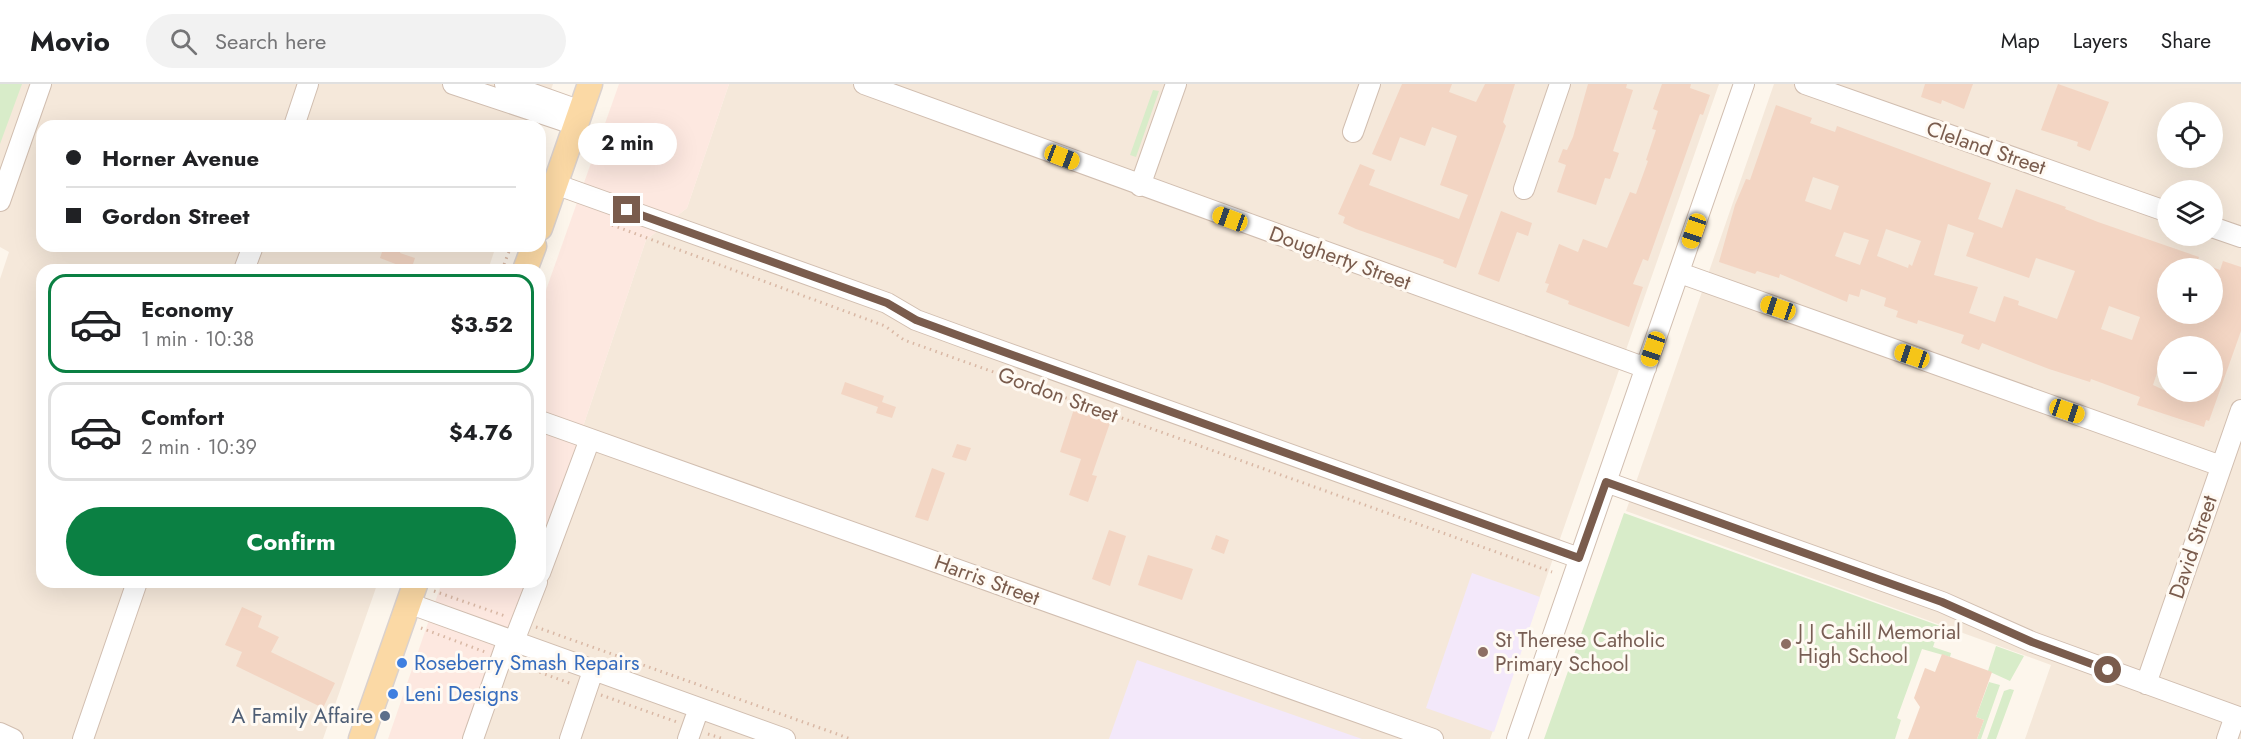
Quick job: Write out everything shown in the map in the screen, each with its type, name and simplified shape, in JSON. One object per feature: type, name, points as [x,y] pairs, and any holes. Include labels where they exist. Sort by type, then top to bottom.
[{"type":"main road","points":[[546,210],[590,84]]},
{"type":"main road","points":[[361,739],[420,592]]},
{"type":"street","points":[[0,201],[41,84]]},
{"type":"street","points":[[296,120],[309,84]]},
{"type":"street","points":[[453,84],[501,89],[579,118]]},
{"type":"street","name":"Dougherty Street","points":[[864,84],[1646,368]]},
{"type":"street","points":[[1140,186],[1176,84]]},
{"type":"street","points":[[1353,132],[1370,84]]},
{"type":"street","points":[[1524,189],[1560,84]]},
{"type":"street","points":[[1517,739],[1744,84]]},
{"type":"street","name":"Cleland Street","points":[[1805,84],[2157,208]]},
{"type":"street","name":"Gordon Street","points":[[555,184],[887,303],[916,320],[968,339],[1579,558]]},
{"type":"street","points":[[2223,231],[2241,237]]},
{"type":"street","points":[[1680,273],[2222,466]]},
{"type":"street","name":"David Street","points":[[2146,684],[2241,410]]},
{"type":"street","name":"Harris Street","points":[[546,423],[1433,739]]},
{"type":"street","points":[[546,557],[590,439]]},
{"type":"street","points":[[1606,482],[1942,602],[2032,642],[2238,717],[2227,739]]},
{"type":"street","points":[[82,739],[135,588]]},
{"type":"street","points":[[473,739],[535,588]]},
{"type":"street","points":[[420,592],[512,640],[785,739]]},
{"type":"street","points":[[570,739],[593,671]]},
{"type":"street","points":[[688,739],[699,708]]},
{"type":"street","points":[[0,733],[13,739]]},
{"type":"path","name":"Gordon Street","points":[[611,225],[885,326],[904,339],[1552,572]]},
{"type":"path","points":[[420,592],[522,622],[851,739]]},
{"type":"shaded area","points":[[0,84],[553,84],[541,120],[36,120],[36,252],[494,252],[490,264],[36,264],[36,588],[376,588],[323,739],[0,739],[0,279],[9,252],[0,247]]},
{"type":"shaded area","points":[[619,84],[729,84],[687,208],[646,240],[546,536],[546,290]]},
{"type":"shaded area","points":[[729,84],[1719,84],[1490,739],[466,739],[526,588],[546,588],[546,536],[646,240],[687,208]]},
{"type":"shaded area","points":[[1774,84],[2241,84],[2241,739],[2025,739],[2051,665],[1626,511]]},
{"type":"shaded area","name":"St Therese Catholic Primary School","points":[[1472,573],[1540,597],[1494,732],[1426,708]]},
{"type":"shaded area","points":[[440,588],[528,588],[466,739],[388,739]]},
{"type":"shaded area","points":[[1137,660],[1362,739],[1109,739]]},
{"type":"green space","points":[[0,84],[22,84],[0,144]]},
{"type":"green space","points":[[1153,90],[1159,91],[1136,157],[1130,155]]},
{"type":"green space","name":"J J Cahill Memorial High School","points":[[1624,513],[1940,626],[1933,647],[1951,653],[1950,657],[1922,649],[1897,718],[1901,720],[1895,739],[1544,739]]},
{"type":"green space","points":[[1996,646],[2024,656],[2010,681],[1988,671]]},
{"type":"green space","points":[[1989,682],[2000,685],[1981,739],[1977,739],[1984,720],[1976,717]]},
{"type":"green space","points":[[2014,690],[1996,739],[1987,739],[2004,691]]},
{"type":"building","points":[[1402,84],[1452,84],[1449,92],[1476,102],[1485,84],[1515,84],[1503,122],[1506,126],[1456,268],[1443,263],[1444,260],[1356,229],[1343,223],[1345,217],[1338,214],[1360,164],[1375,170],[1369,185],[1459,219],[1468,195],[1440,185],[1457,136],[1432,127],[1425,146],[1400,137],[1391,161],[1372,154]]},
{"type":"building","points":[[1588,84],[1627,84],[1626,88],[1633,90],[1613,151],[1619,153],[1610,179],[1605,178],[1596,205],[1557,192],[1566,165],[1558,162],[1563,149],[1567,150],[1573,137]]},
{"type":"building","points":[[1662,84],[1691,84],[1690,88],[1710,95],[1703,115],[1700,114],[1648,261],[1643,259],[1633,284],[1643,287],[1629,327],[1568,304],[1569,301],[1546,292],[1549,284],[1545,283],[1559,244],[1578,252],[1583,239],[1607,248],[1630,192],[1636,194],[1648,161],[1646,160],[1656,130],[1652,129],[1658,111],[1653,109]]},
{"type":"building","points":[[1925,84],[1973,84],[1964,109],[1942,100],[1941,104],[1921,97]]},
{"type":"building","points":[[2058,84],[2109,102],[2090,151],[2077,146],[2078,142],[2041,130]]},
{"type":"building","points":[[1776,105],[1812,118],[1810,123],[1835,132],[1837,126],[1991,183],[1978,219],[2002,228],[2016,189],[2157,242],[2157,246],[2167,246],[2199,257],[2157,258],[2157,324],[2223,324],[2223,261],[2241,267],[2241,331],[2223,382],[2223,336],[2157,336],[2157,373],[2153,385],[2157,387],[2157,402],[2216,402],[2209,421],[2206,420],[2204,427],[2137,405],[2140,397],[2091,379],[2090,382],[2049,369],[1982,343],[1979,350],[1961,343],[1964,335],[1918,320],[1917,324],[1896,317],[1898,311],[1884,306],[1886,298],[1861,289],[1859,297],[1849,294],[1847,302],[1780,274],[1779,278],[1757,271],[1755,274],[1719,262],[1735,205],[1746,179],[1750,180]],"holes":[[[1813,177],[1839,186],[1831,210],[1805,201]],[[1948,224],[1974,233],[1966,256],[2029,278],[2036,258],[2075,271],[2057,319],[2018,305],[2019,301],[2004,296],[1995,322],[1969,313],[1978,287],[1934,275]],[[1886,229],[1921,241],[1912,266],[1909,264],[1908,268],[1877,256]],[[1844,232],[1869,240],[1860,265],[1835,256]],[[2109,306],[2140,317],[2132,340],[2101,329]]]},
{"type":"building","points":[[1501,211],[1532,223],[1528,236],[1517,232],[1499,282],[1478,274]]},
{"type":"building","points":[[382,252],[400,252],[415,258],[413,264],[396,264],[380,258]]},
{"type":"building","points":[[845,382],[884,396],[882,402],[896,407],[892,418],[876,413],[878,407],[841,394]]},
{"type":"building","points":[[1074,409],[1111,420],[1092,475],[1097,476],[1088,502],[1069,495],[1081,459],[1060,452]]},
{"type":"building","points":[[957,444],[971,448],[966,461],[952,457]]},
{"type":"building","points":[[932,468],[945,473],[928,521],[915,517]]},
{"type":"building","points":[[1109,530],[1126,536],[1110,586],[1092,579]]},
{"type":"building","points":[[1216,535],[1229,540],[1224,554],[1211,549]]},
{"type":"building","points":[[1148,555],[1193,569],[1182,600],[1138,585]]},
{"type":"building","points":[[242,607],[262,616],[258,627],[279,637],[271,652],[335,683],[323,708],[236,666],[242,652],[225,645]]},
{"type":"building","points":[[1942,654],[1992,672],[1976,717],[1984,720],[1977,739],[1908,739],[1920,707],[1914,698],[1925,668],[1935,672]]},
{"type":"place","name":"J J Cahill Memorial High School","points":[[1786,644]]},
{"type":"place","name":"St Therese Catholic Primary School","points":[[1483,652]]},
{"type":"place","name":"Roseberry Smash Repairs","points":[[402,663]]},
{"type":"place","name":"Leni Designs","points":[[393,694]]},
{"type":"place","name":"A Family Affaire","points":[[385,716]]},
{"type":"route","points":[[627,210],[887,303],[916,320],[1579,558],[1606,482],[1942,602],[2032,642],[2108,670]]}]
